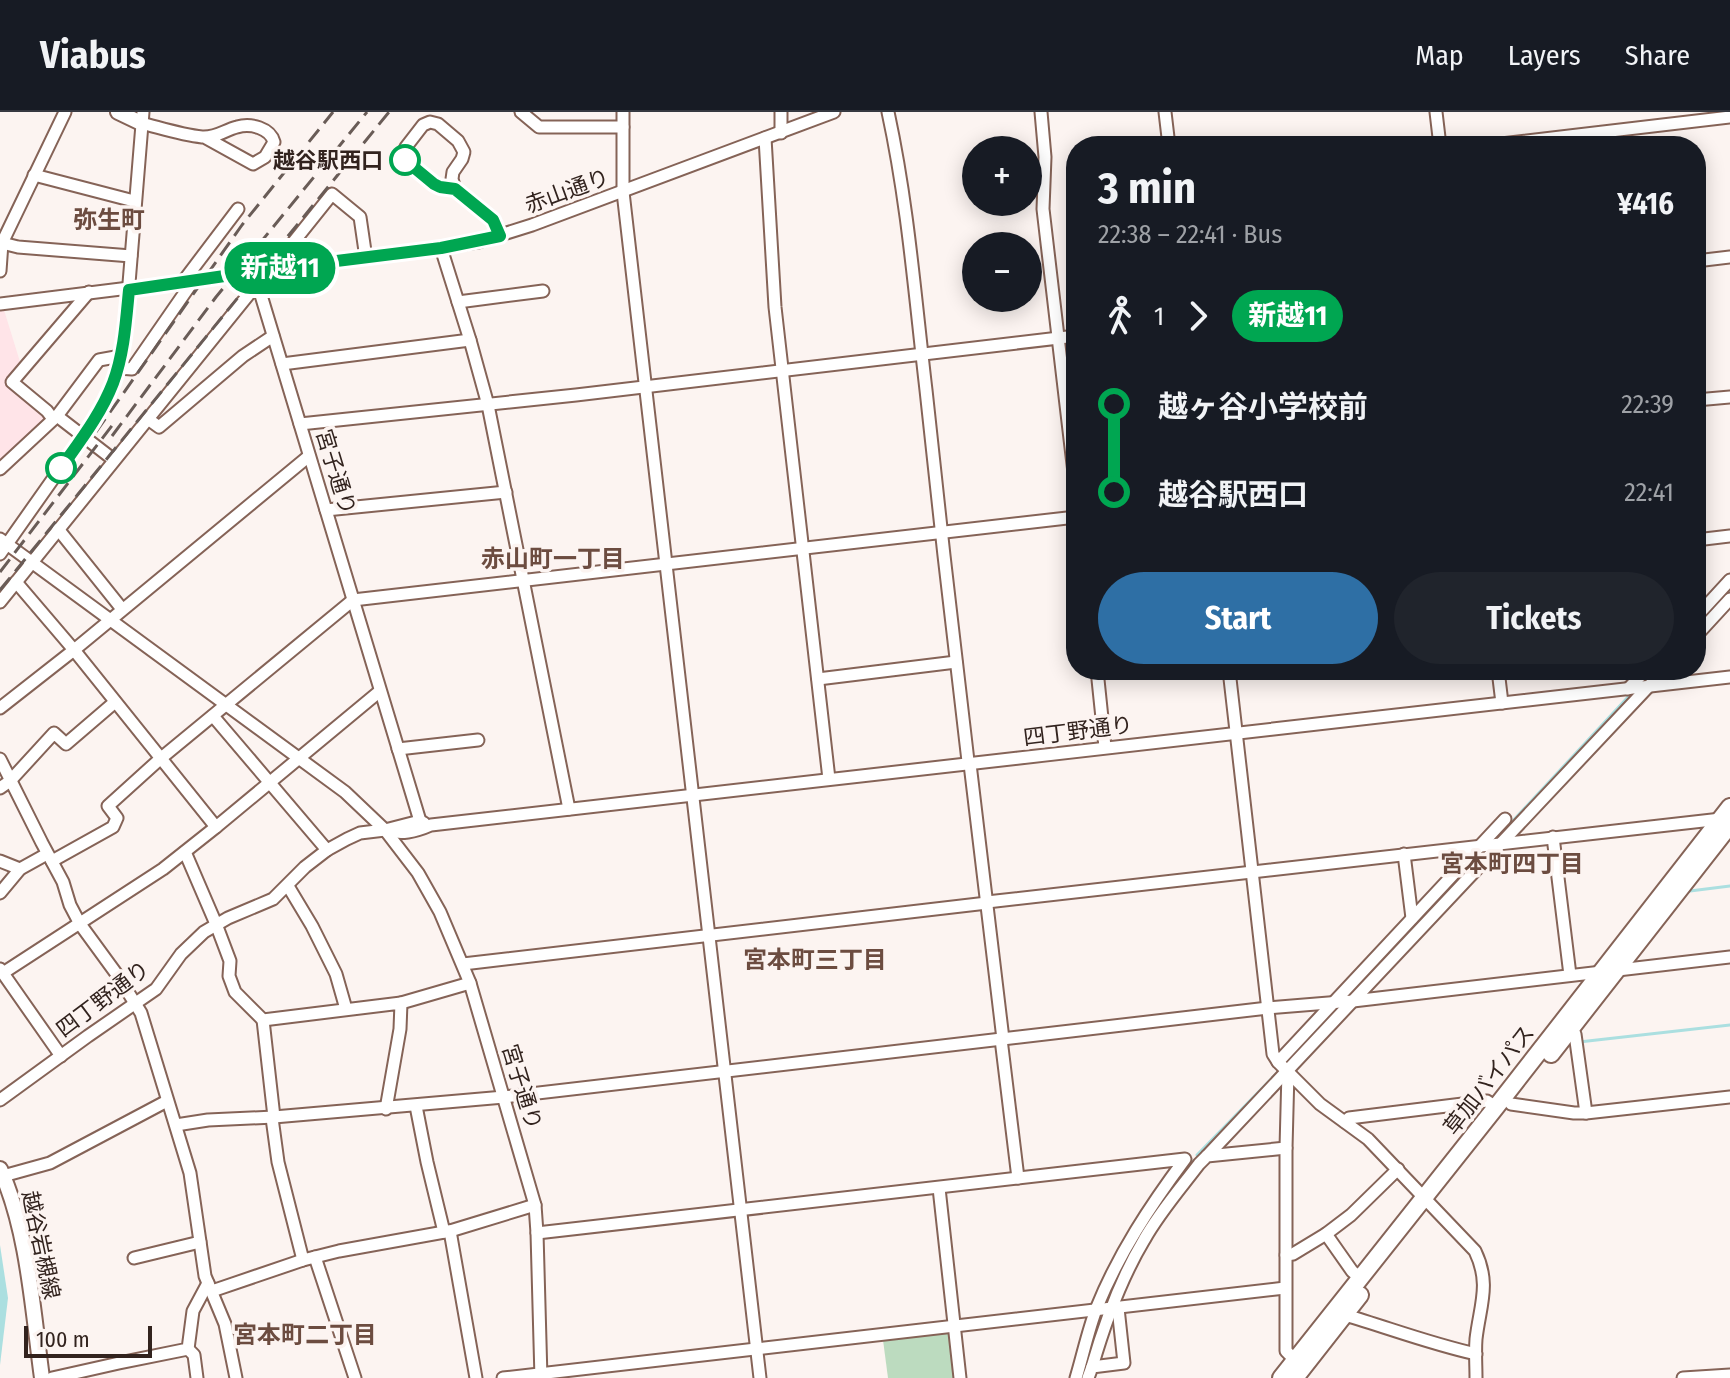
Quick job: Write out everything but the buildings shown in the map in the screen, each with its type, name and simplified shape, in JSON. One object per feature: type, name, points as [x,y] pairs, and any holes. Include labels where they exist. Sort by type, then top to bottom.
[{"type":"highway","name":"草加バイパス","points":[[1281,1378],[1503,1106],[1727,817]]},
{"type":"highway","name":"草加バイパス","points":[[1503,1106],[1570,1030],[1608,971]]},
{"type":"highway","name":"草加バイパス","points":[[1295,1378],[1428,1200]]},
{"type":"main road","points":[[118,112],[142,117]]},
{"type":"main road","name":"越谷岩槻線","points":[[2,1173],[16,1210],[23,1243],[42,1378]]},
{"type":"street","points":[[0,271],[2,243],[65,112]]},
{"type":"street","points":[[521,112],[539,127],[623,127]]},
{"type":"street","points":[[623,112],[623,192],[760,1378]]},
{"type":"street","points":[[781,112],[781,133]]},
{"type":"street","name":"赤山通り","points":[[0,304],[441,248],[500,236],[832,112]]},
{"type":"street","points":[[888,112],[898,156],[914,279],[1018,1178]]},
{"type":"street","points":[[1041,112],[1045,157],[1043,209],[1066,406]]},
{"type":"street","points":[[1165,112],[1168,136]]},
{"type":"street","points":[[1436,112],[1439,136]]},
{"type":"street","points":[[2,545],[84,435],[108,395],[119,362],[129,289],[142,117],[206,138],[248,162],[258,163],[274,142],[273,136],[259,127],[238,126],[206,138]]},
{"type":"street","points":[[1569,136],[1730,117]]},
{"type":"street","points":[[455,189],[453,172],[464,152],[458,141],[438,124],[430,122],[423,125],[406,147],[403,153],[405,160],[434,184],[455,189],[493,220],[500,236]]},
{"type":"street","points":[[229,131],[227,143],[232,153]]},
{"type":"street","points":[[765,138],[775,307],[829,779]]},
{"type":"street","points":[[34,175],[134,201]]},
{"type":"street","points":[[272,269],[332,194],[360,217],[366,258]]},
{"type":"street","points":[[0,469],[55,418],[99,360],[119,362],[132,369],[238,209]]},
{"type":"street","points":[[2,243],[131,256]]},
{"type":"street","points":[[441,248],[488,405],[569,809]]},
{"type":"street","points":[[1706,260],[1730,257]]},
{"type":"street","name":"宮子通り","points":[[254,272],[380,691],[425,823]]},
{"type":"street","points":[[0,602],[249,294],[259,287]]},
{"type":"street","points":[[458,302],[543,291]]},
{"type":"street","points":[[89,292],[12,382],[55,418],[84,435],[114,460]]},
{"type":"street","points":[[148,419],[159,427],[243,356],[273,336]]},
{"type":"street","points":[[300,424],[1066,337]]},
{"type":"street","points":[[282,364],[470,340]]},
{"type":"street","points":[[1706,399],[1730,397]]},
{"type":"street","points":[[0,708],[309,456]]},
{"type":"street","points":[[326,510],[506,492]]},
{"type":"street","points":[[0,893],[20,869],[113,827],[117,818],[108,806],[160,759],[353,600],[1066,518]]},
{"type":"street","points":[[58,529],[122,609]]},
{"type":"street","points":[[1706,539],[1730,536]]},
{"type":"street","name":"宮子通り","points":[[2,545],[31,562],[345,792],[385,830],[412,865],[451,934],[470,983],[535,1205],[541,1376]]},
{"type":"street","points":[[1706,606],[1730,580]]},
{"type":"street","points":[[16,582],[216,827]]},
{"type":"street","points":[[1706,625],[1730,599]]},
{"type":"street","points":[[818,679],[956,662]]},
{"type":"street","name":"四丁野通り","points":[[1706,680],[1730,677]]},
{"type":"street","points":[[1098,680],[1105,747]]},
{"type":"street","points":[[1230,680],[1273,1054],[1320,1104],[1368,1139],[1475,1251],[1481,1263],[1484,1292],[1476,1341],[1476,1378]]},
{"type":"street","points":[[1499,680],[1502,703]]},
{"type":"street","points":[[1628,689],[1637,680]]},
{"type":"street","points":[[1090,1372],[1126,1273],[1145,1237],[1170,1201],[1207,1156],[1654,680]]},
{"type":"street","name":"四丁野通り","points":[[0,1100],[156,989],[194,940],[216,924],[273,899],[327,850],[360,833],[425,823],[1703,680]]},
{"type":"street","points":[[61,1056],[2,971],[163,869],[380,691]]},
{"type":"street","points":[[5,785],[54,733],[66,744],[115,702]]},
{"type":"street","points":[[213,716],[327,850]]},
{"type":"street","points":[[398,749],[478,740]]},
{"type":"street","points":[[0,759],[5,785],[50,857],[80,924],[141,1013],[190,1173],[205,1276],[225,1324],[236,1378]]},
{"type":"street","points":[[463,964],[1727,817]]},
{"type":"street","points":[[1278,1062],[1505,819]]},
{"type":"street","points":[[1553,837],[1570,975]]},
{"type":"street","points":[[185,852],[230,961],[229,976],[235,992],[263,1020],[278,1162],[309,1258],[355,1378]]},
{"type":"street","points":[[1404,854],[1412,918]]},
{"type":"street","points":[[0,861],[20,869]]},
{"type":"street","points":[[288,886],[336,974],[346,1009]]},
{"type":"street","points":[[176,1125],[504,1097],[1730,957]]},
{"type":"street","points":[[263,1020],[401,1003],[470,983]]},
{"type":"street","points":[[386,1109],[400,1029],[401,1003]]},
{"type":"street","points":[[1570,1030],[1575,1034],[1586,1113]]},
{"type":"street","points":[[1288,1071],[1286,1351],[1295,1360]]},
{"type":"street","points":[[1345,1122],[1349,1118],[1487,1101],[1503,1106],[1586,1113],[1730,1097]]},
{"type":"street","points":[[2,1173],[50,1163],[167,1101]]},
{"type":"street","points":[[416,1106],[427,1162],[447,1231],[476,1378]]},
{"type":"street","points":[[1207,1156],[1286,1148]]},
{"type":"street","points":[[537,1233],[1185,1159],[1118,1261],[1096,1309],[1076,1378]]},
{"type":"street","points":[[1286,1255],[1326,1234],[1351,1215],[1398,1169]]},
{"type":"street","points":[[939,1188],[960,1378]]},
{"type":"street","points":[[188,1349],[193,1311],[210,1287],[309,1258],[447,1231],[535,1205]]},
{"type":"street","points":[[1326,1234],[1360,1278]]},
{"type":"street","points":[[134,1258],[200,1242]]},
{"type":"street","points":[[503,1378],[1285,1288]]},
{"type":"street","points":[[1090,1372],[1124,1363],[1114,1309]]},
{"type":"street","points":[[1345,1315],[1440,1346],[1476,1354]]},
{"type":"street","points":[[52,1378],[188,1349]]},
{"type":"street","points":[[188,1349],[194,1355],[197,1378]]},
{"type":"street","points":[[116,1378],[119,1363]]},
{"type":"street","points":[[1683,1378],[1730,1375]]},
{"type":"shaded area","points":[[0,310],[4,310],[21,365],[8,383],[46,415],[45,420],[0,462]]},
{"type":"green space","points":[[944,1332],[950,1335],[955,1378],[888,1378],[883,1340]]},
{"type":"water","points":[[0,1245],[8,1298],[0,1365]]},
{"type":"waterway","points":[[1706,614],[1730,589]]},
{"type":"waterway","points":[[1496,839],[1628,697]]},
{"type":"waterway","points":[[1353,992],[1486,851]]},
{"type":"waterway","points":[[1690,891],[1730,886]]},
{"type":"waterway","points":[[1288,1060],[1336,1010]]},
{"type":"waterway","points":[[1579,1042],[1730,1025]]},
{"type":"waterway","points":[[1197,1155],[1279,1071]]},
{"type":"waterway","points":[[1157,1208],[1193,1161]]},
{"type":"waterway","points":[[1107,1303],[1140,1235]]},
{"type":"waterway","points":[[1082,1378],[1102,1314]]},
{"type":"railway","points":[[96,432],[242,225],[333,112]]},
{"type":"railway","points":[[112,436],[216,297],[367,112]]},
{"type":"railway","points":[[0,590],[389,112]]},
{"type":"railway","points":[[0,572],[114,423]]},
{"type":"bus line","name":"新越11","points":[[61,468],[97,415],[114,381],[121,356],[129,290],[441,248],[500,236],[493,220],[455,189],[434,184],[405,160]]},
{"type":"place","name":"越谷駅西口","points":[[405,160]]},
{"type":"district","name":"弥生町","points":[[109,220]]},
{"type":"district","name":"赤山町一丁目","points":[[553,559]]},
{"type":"district","name":"宮本町四丁目","points":[[1512,864]]},
{"type":"district","name":"宮本町三丁目","points":[[815,960]]},
{"type":"district","name":"宮本町二丁目","points":[[305,1335]]}]
